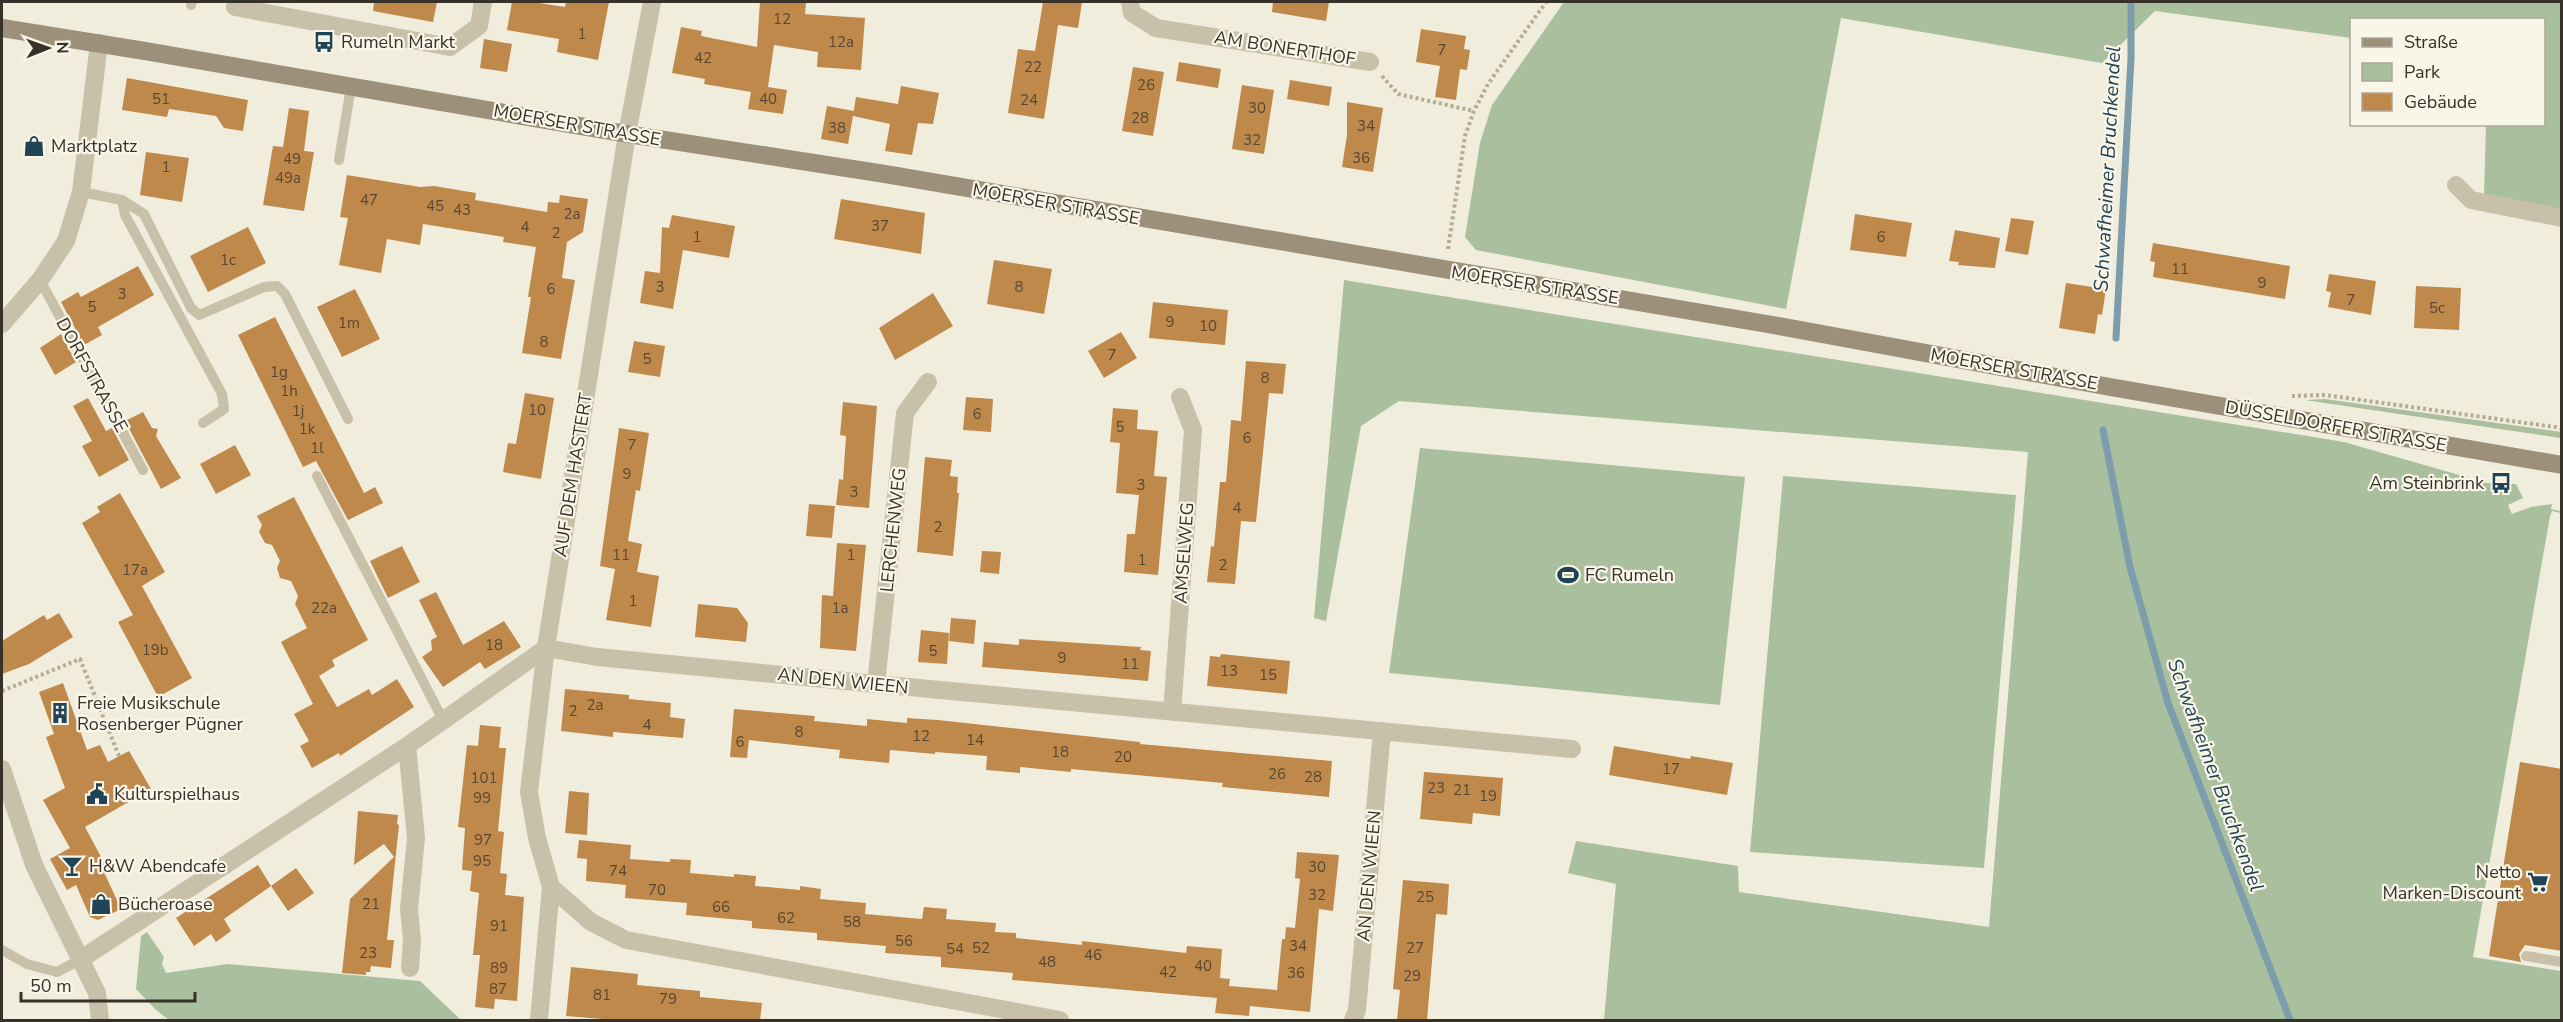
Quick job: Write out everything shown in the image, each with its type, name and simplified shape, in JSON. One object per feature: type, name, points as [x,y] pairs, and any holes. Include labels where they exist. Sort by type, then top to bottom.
[{"type":"main road","name":"MOERSER STRASSE","points":[[2,28],[627,134],[885,174],[1773,325],[2110,387]]},
{"type":"main road","name":"DÜSSELDORFER STRASSE","points":[[2110,387],[2562,465]]},
{"type":"street","points":[[235,7],[450,46],[479,26],[483,2]]},
{"type":"street","name":"AUF DEM HASTERT","points":[[546,648],[627,134],[652,2]]},
{"type":"street","name":"AM BONERTHOF","points":[[1130,2],[1132,13],[1156,28],[1370,62]]},
{"type":"street","points":[[2,324],[40,280],[66,241],[81,192],[99,43]]},
{"type":"street","points":[[2456,184],[2471,200],[2562,218]]},
{"type":"street","name":"LERCHENWEG","points":[[876,684],[905,413],[928,382]]},
{"type":"street","name":"AMSELWEG","points":[[1172,712],[1193,429],[1180,398]]},
{"type":"street","points":[[81,959],[407,746],[546,648]]},
{"type":"street","points":[[539,1020],[551,887],[537,838],[529,792],[546,648]]},
{"type":"street","name":"AN DEN WIEEN","points":[[546,648],[597,657],[1572,748]]},
{"type":"street","name":"AN DEN WIEEN","points":[[1353,1020],[1357,1010],[1382,731]]},
{"type":"street","points":[[407,746],[416,838],[409,909],[412,940],[410,968]]},
{"type":"street","points":[[2,769],[34,865],[97,993],[100,1020]]},
{"type":"street","points":[[551,887],[591,922],[626,940],[1060,1020]]},
{"type":"lane","points":[[339,160],[351,87]]},
{"type":"lane","points":[[81,192],[122,200],[144,214],[191,308],[199,315],[264,287],[277,286],[285,294],[348,419]]},
{"type":"lane","points":[[122,200],[125,215],[222,394],[224,409],[203,423]]},
{"type":"lane","name":"DORFSTRASSE","points":[[40,280],[143,470]]},
{"type":"lane","points":[[316,476],[443,720]]},
{"type":"lane","points":[[2,950],[27,964],[57,972],[81,959]]},
{"type":"lane","points":[[2526,956],[2562,962]]},
{"type":"path","points":[[1444,270],[1465,136],[1474,111],[1488,84],[1546,2]]},
{"type":"path","name":"AM BONERTHOF","points":[[1370,62],[1398,94],[1474,111]]},
{"type":"path","points":[[2,692],[80,659],[119,756]]},
{"type":"green space","points":[[1564,2],[2561,2],[2561,210],[2484,196],[2486,126],[2545,126],[2545,18],[2350,18],[2350,38],[2155,11],[2102,63],[1841,18],[1786,309],[1476,250],[1465,237],[1480,143],[1492,105]]},
{"type":"green space","points":[[1344,280],[2344,442],[2487,483],[2516,484],[2523,498],[2508,505],[2512,514],[2531,507],[2552,504],[2551,509],[2560,511],[2561,496],[2561,513],[2552,511],[2550,516],[2473,957],[2561,971],[2561,1020],[1604,1020],[1616,884],[1568,873],[1576,841],[1738,866],[1739,892],[1989,927],[2028,452],[1399,401],[1361,426],[1326,621],[1314,618]]},
{"type":"green space","points":[[2325,399],[2561,432],[2561,438],[2305,400]]},
{"type":"green space","name":"FC Rumeln","points":[[1420,448],[1745,477],[1720,705],[1389,673]]},
{"type":"green space","points":[[1783,476],[2016,495],[1984,868],[1750,852]]},
{"type":"green space","points":[[147,932],[164,957],[162,964],[166,973],[228,964],[420,981],[461,1020],[169,1020],[136,989],[141,936]]},
{"type":"building","points":[[374,2],[437,2],[433,22],[373,11]]},
{"type":"building","points":[[512,2],[533,2],[565,7],[566,2],[609,2],[598,60],[557,52],[559,39],[507,30]]},
{"type":"building","points":[[760,2],[806,2],[805,14],[865,18],[861,70],[817,67],[818,52],[774,45],[768,87],[787,90],[783,114],[748,109],[751,92],[704,84],[705,79],[672,73],[681,27],[702,31],[701,36],[757,47]]},
{"type":"building","points":[[1043,2],[1082,2],[1078,28],[1058,25],[1044,119],[1008,113],[1018,49],[1035,51]]},
{"type":"building","points":[[1273,2],[1329,2],[1326,21],[1272,12]]},
{"type":"building","points":[[1421,29],[1466,36],[1464,49],[1470,50],[1467,70],[1460,69],[1456,100],[1435,97],[1440,66],[1416,62]]},
{"type":"building","points":[[484,39],[512,44],[507,72],[480,68]]},
{"type":"building","points":[[1179,62],[1221,69],[1218,88],[1176,81]]},
{"type":"building","points":[[1133,67],[1164,72],[1153,136],[1122,131]]},
{"type":"building","points":[[127,78],[248,100],[243,131],[224,128],[216,116],[169,109],[167,117],[122,110]]},
{"type":"building","points":[[1290,80],[1332,87],[1329,106],[1287,99]]},
{"type":"building","points":[[1242,85],[1274,90],[1264,154],[1232,149]]},
{"type":"building","points":[[901,86],[939,93],[933,124],[918,123],[912,155],[885,151],[890,124],[853,116],[848,144],[821,139],[827,106],[854,111],[856,97],[898,104]]},
{"type":"building","points":[[1347,102],[1383,108],[1373,172],[1342,167],[1347,135]]},
{"type":"building","points":[[289,108],[309,111],[304,151],[314,152],[304,211],[263,205],[273,146],[283,147]]},
{"type":"building","points":[[146,152],[189,158],[182,202],[140,195]]},
{"type":"building","points":[[347,175],[476,193],[475,200],[547,212],[548,202],[559,203],[560,195],[588,199],[583,232],[567,242],[562,278],[575,280],[561,359],[522,353],[536,247],[503,242],[504,237],[423,224],[420,245],[387,239],[381,273],[339,265],[348,218],[340,217]]},
{"type":"building","points":[[841,199],[925,213],[921,254],[834,239]]},
{"type":"building","points":[[1855,214],[1912,223],[1906,257],[1850,250]]},
{"type":"building","points":[[672,215],[735,226],[729,258],[683,250],[673,309],[640,303],[645,271],[660,273],[662,227],[669,228]]},
{"type":"building","points":[[2011,218],[2034,221],[2028,255],[2005,251]]},
{"type":"building","points":[[248,227],[266,263],[208,292],[190,256]]},
{"type":"building","points":[[1955,230],[2000,238],[1995,268],[1958,265],[1959,262],[1949,261]]},
{"type":"building","points":[[2153,243],[2290,266],[2285,299],[2153,277],[2155,262],[2150,261]]},
{"type":"building","points":[[994,260],[1052,269],[1044,314],[987,304]]},
{"type":"building","points":[[138,266],[154,295],[98,327],[102,335],[84,345],[61,302],[78,292],[81,297]]},
{"type":"building","points":[[2329,274],[2376,281],[2371,315],[2328,307],[2331,292],[2326,291]]},
{"type":"building","points":[[2066,283],[2106,289],[2102,315],[2098,314],[2095,334],[2059,328]]},
{"type":"building","points":[[2416,286],[2461,288],[2459,330],[2414,328]]},
{"type":"building","points":[[355,289],[380,339],[342,357],[317,307]]},
{"type":"building","points":[[933,293],[953,326],[895,360],[879,328]]},
{"type":"building","points":[[1153,302],[1228,310],[1225,345],[1149,338]]},
{"type":"building","points":[[275,317],[364,493],[375,487],[383,503],[348,520],[316,461],[303,467],[238,335]]},
{"type":"building","points":[[1121,332],[1137,358],[1104,378],[1088,351]]},
{"type":"building","points":[[61,334],[76,362],[55,375],[40,348]]},
{"type":"building","points":[[634,341],[665,346],[660,377],[628,372]]},
{"type":"building","points":[[1246,361],[1286,364],[1283,394],[1269,393],[1256,522],[1241,521],[1235,584],[1207,582],[1211,546],[1214,547],[1220,482],[1226,482],[1231,420],[1241,421]]},
{"type":"building","points":[[525,393],[554,398],[541,479],[503,472],[508,443],[516,444]]},
{"type":"building","points":[[966,397],[993,399],[991,432],[963,430]]},
{"type":"building","points":[[88,398],[106,431],[112,428],[129,460],[99,477],[82,446],[92,441],[73,406]]},
{"type":"building","points":[[843,402],[877,406],[869,508],[836,505],[839,479],[843,480],[846,436],[840,435]]},
{"type":"building","points":[[1113,408],[1138,410],[1137,429],[1158,431],[1154,476],[1167,477],[1158,575],[1124,572],[1127,534],[1135,534],[1139,495],[1116,493],[1120,443],[1110,442]]},
{"type":"building","points":[[143,412],[152,428],[158,429],[156,436],[181,478],[161,489],[125,421]]},
{"type":"building","points":[[619,428],[649,433],[640,491],[636,490],[628,541],[642,544],[637,572],[659,576],[651,627],[606,620],[615,569],[600,566]]},
{"type":"building","points":[[235,445],[251,475],[216,494],[200,464]]},
{"type":"building","points":[[925,457],[952,460],[950,476],[958,477],[957,493],[959,493],[953,556],[917,552]]},
{"type":"building","points":[[120,493],[165,572],[142,586],[192,678],[158,697],[118,622],[133,615],[82,523],[100,512],[97,507]]},
{"type":"building","points":[[294,497],[368,640],[332,660],[335,666],[319,676],[337,707],[369,689],[372,695],[397,679],[414,707],[340,756],[339,753],[312,768],[300,746],[309,741],[294,714],[313,704],[281,642],[307,628],[295,604],[298,596],[291,581],[280,578],[277,568],[280,561],[272,545],[265,543],[259,532],[262,525],[257,516]]},
{"type":"building","points":[[809,504],[835,506],[832,538],[806,536]]},
{"type":"building","points":[[837,543],[866,545],[856,651],[820,648],[822,595],[833,596]]},
{"type":"building","points":[[402,546],[420,582],[388,598],[370,561]]},
{"type":"building","points":[[982,551],[1001,552],[999,574],[980,572]]},
{"type":"building","points":[[436,592],[463,645],[504,621],[521,647],[485,669],[480,662],[443,687],[422,657],[432,650],[431,640],[437,637],[419,600]]},
{"type":"building","points":[[698,604],[737,608],[748,623],[746,642],[695,637]]},
{"type":"building","points":[[59,613],[73,637],[29,664],[2,674],[2,641],[44,615],[47,620]]},
{"type":"building","points":[[951,618],[976,620],[974,644],[949,641]]},
{"type":"building","points":[[921,630],[949,633],[947,664],[918,662]]},
{"type":"building","points":[[1019,639],[1141,647],[1140,650],[1151,651],[1148,681],[982,667],[984,642],[1019,645]]},
{"type":"building","points":[[1221,654],[1290,661],[1287,694],[1207,686],[1210,656],[1220,657]]},
{"type":"building","points":[[63,683],[87,750],[100,745],[108,762],[129,751],[151,789],[85,827],[107,868],[103,870],[121,909],[98,920],[90,917],[76,885],[67,890],[50,859],[70,848],[43,800],[65,788],[46,737],[54,734],[39,692]]},
{"type":"building","points":[[565,689],[629,695],[629,699],[671,703],[670,717],[685,719],[683,738],[613,732],[613,737],[561,731]]},
{"type":"building","points":[[734,709],[815,716],[814,721],[867,726],[867,719],[907,723],[907,718],[938,720],[1140,742],[1140,744],[1332,761],[1329,797],[1222,787],[1223,783],[1071,769],[1071,772],[1020,767],[1020,773],[986,770],[987,756],[935,752],[935,754],[890,750],[889,763],[839,758],[840,750],[749,740],[747,758],[730,757]]},
{"type":"building","points":[[480,725],[501,727],[499,748],[506,748],[498,831],[504,832],[500,873],[507,874],[505,895],[524,897],[517,1001],[495,999],[494,1009],[475,1007],[480,955],[473,955],[479,893],[470,891],[472,871],[462,870],[465,828],[458,827],[467,745],[478,746]]},
{"type":"building","points":[[1614,746],[1690,759],[1691,756],[1733,763],[1727,795],[1609,775]]},
{"type":"building","points":[[2520,762],[2562,769],[2562,951],[2525,945],[2519,954],[2521,962],[2489,956]]},
{"type":"building","points":[[1424,772],[1503,778],[1500,816],[1473,813],[1472,824],[1420,819]]},
{"type":"building","points":[[569,791],[589,793],[587,835],[565,833]]},
{"type":"building","points":[[358,811],[398,815],[397,824],[399,825],[387,940],[394,940],[391,968],[371,966],[370,972],[366,972],[366,975],[342,973],[350,899],[394,857],[384,844],[354,865]]},
{"type":"building","points":[[579,840],[631,845],[630,859],[670,862],[670,859],[691,860],[690,873],[734,877],[734,874],[756,876],[755,886],[800,890],[800,886],[821,889],[820,899],[866,903],[865,914],[922,919],[924,907],[947,909],[946,919],[996,923],[995,932],[1016,933],[1016,938],[1082,945],[1082,941],[1186,953],[1187,946],[1222,949],[1220,978],[1230,979],[1229,986],[1277,990],[1282,939],[1285,939],[1286,927],[1295,928],[1300,879],[1295,878],[1297,852],[1339,855],[1333,911],[1319,909],[1310,1012],[1250,1006],[1249,1016],[1215,1013],[1217,998],[1012,980],[1013,973],[941,967],[941,957],[885,953],[886,946],[817,940],[817,933],[752,928],[752,921],[686,915],[687,903],[625,898],[626,885],[586,881],[587,859],[577,858]]},
{"type":"building","points":[[258,865],[271,886],[224,919],[231,931],[216,942],[211,934],[194,946],[176,918]]},
{"type":"building","points":[[296,868],[314,893],[288,911],[271,886]]},
{"type":"building","points":[[1403,880],[1449,884],[1447,915],[1436,914],[1427,1020],[1397,1020],[1400,990],[1393,989]]},
{"type":"building","points":[[571,967],[638,974],[637,985],[700,991],[700,997],[762,1003],[760,1020],[615,1020],[566,1016]]},
{"type":"waterway","name":"Schwafheimer Bruchkendel","points":[[2116,338],[2131,58],[2131,2]]},
{"type":"waterway","name":"Schwafheimer Bruchkendel","points":[[2103,430],[2130,567],[2168,703],[2290,1020]]},
{"type":"place","name":"Rumeln Markt","points":[[324,42]]},
{"type":"place","name":"Marktplatz","points":[[34,146]]},
{"type":"place","name":"Am Steinbrink","points":[[2501,483]]},
{"type":"place","name":"FC Rumeln","points":[[1568,575]]},
{"type":"place","name":"Freie Musikschule Rosenberger Pügner","points":[[60,713]]},
{"type":"place","name":"Kulturspielhaus","points":[[97,794]]},
{"type":"place","name":"H&W Abendcafe","points":[[72,866]]},
{"type":"place","name":"Netto Marken-Discount","points":[[2538,882]]},
{"type":"place","name":"Bücheroase","points":[[101,904]]}]
